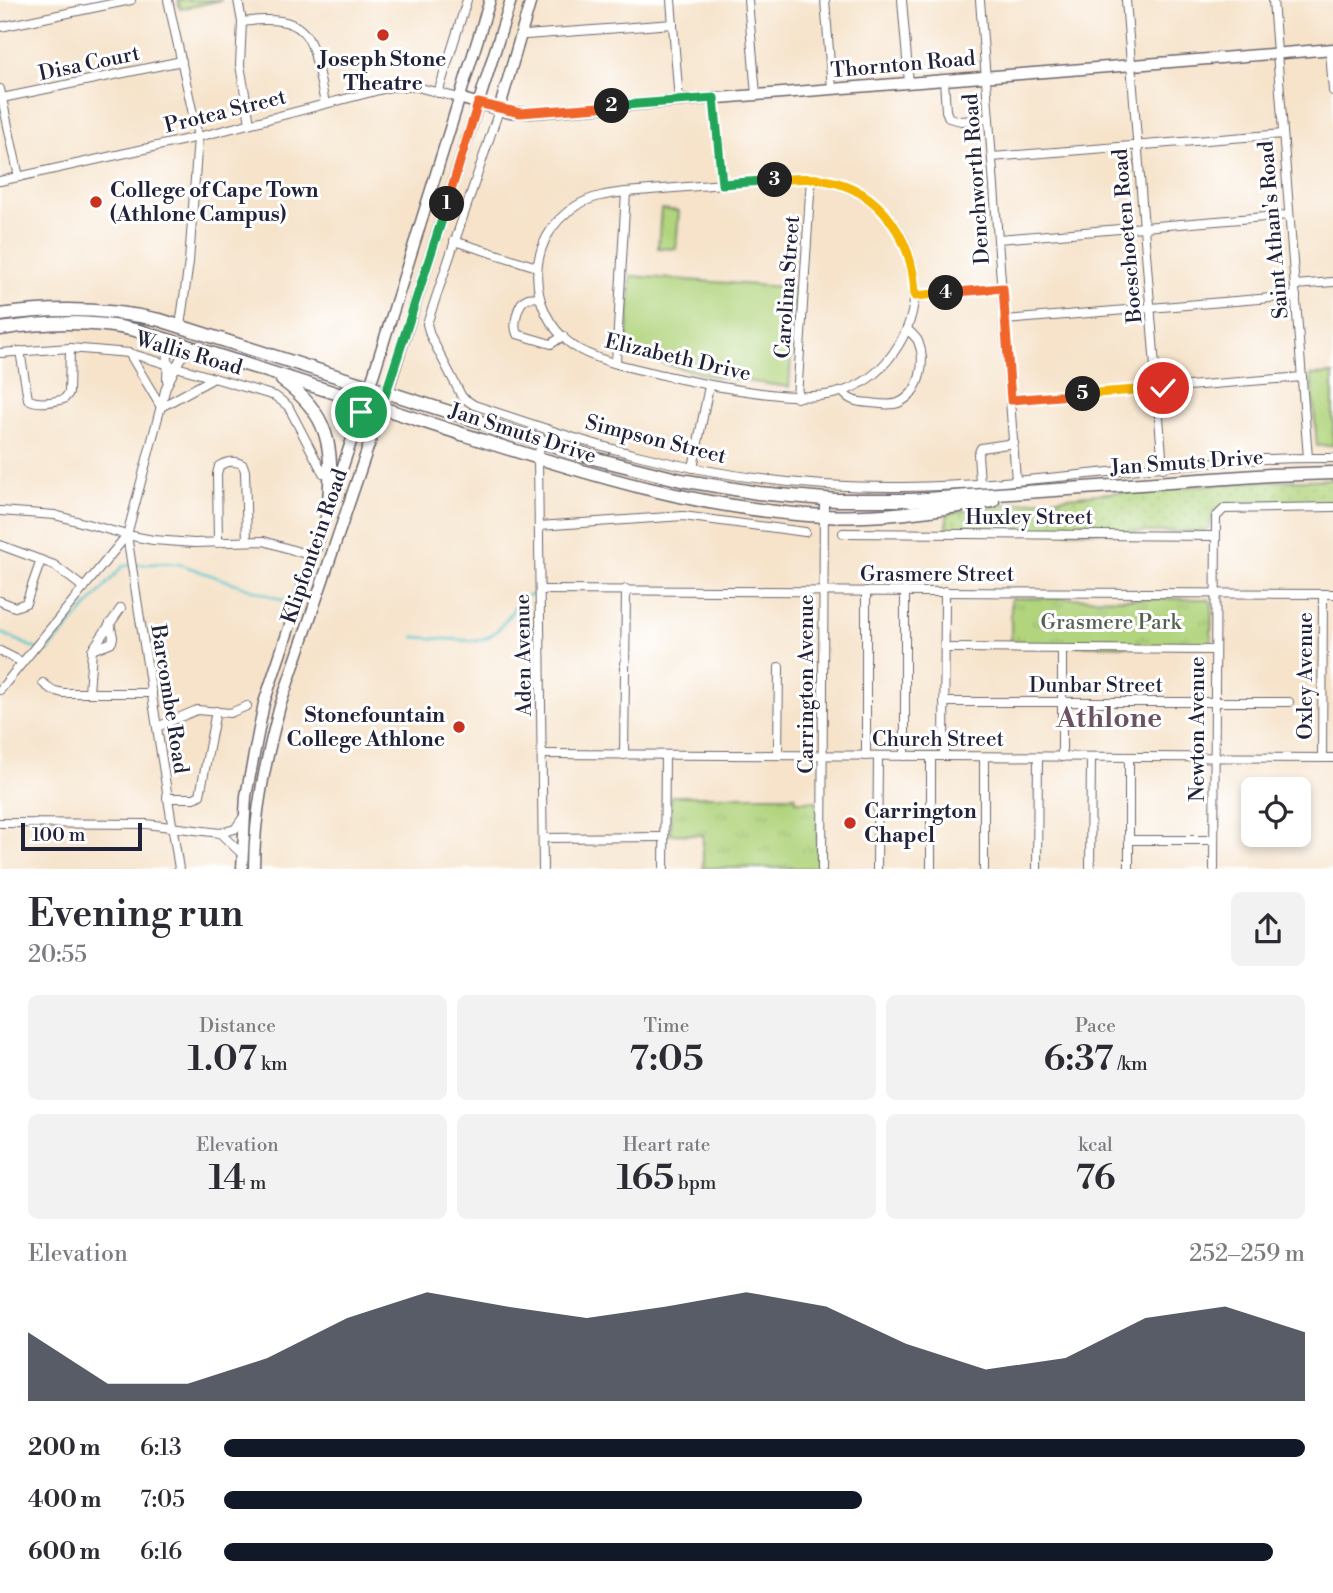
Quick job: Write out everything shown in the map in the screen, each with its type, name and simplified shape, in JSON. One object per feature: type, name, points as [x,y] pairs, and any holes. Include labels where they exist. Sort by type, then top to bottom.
[{"type":"main road","name":"Klipfontein Road","points":[[242,869],[244,816],[253,751],[264,703],[364,403],[490,0]]},
{"type":"main road","name":"Klipfontein Road","points":[[254,869],[259,799],[267,753],[280,706],[387,391],[511,0]]},
{"type":"main road","points":[[499,110],[531,0]]},
{"type":"main road","name":"Thornton Road","points":[[459,98],[499,110],[520,113],[1331,50]]},
{"type":"main road","name":"Jan Smuts Drive","points":[[0,315],[90,309],[139,316],[180,326],[597,459],[681,480],[758,493],[824,499],[912,500],[1034,490],[1045,492],[1270,475],[1333,473]]},
{"type":"main road","name":"Jan Smuts Drive","points":[[0,329],[78,322],[116,326],[601,477],[675,495],[752,508],[823,516],[913,512],[1034,496],[1045,492]]},
{"type":"main road","points":[[269,372],[296,390],[321,421],[331,457],[329,502]]},
{"type":"street","points":[[0,27],[131,0]]},
{"type":"street","points":[[168,0],[198,137],[189,262],[180,326]]},
{"type":"street","points":[[238,0],[242,22],[240,65],[250,123]]},
{"type":"street","points":[[438,93],[467,0]]},
{"type":"street","points":[[671,0],[679,101]]},
{"type":"street","points":[[748,0],[756,95]]},
{"type":"street","points":[[825,0],[832,89]]},
{"type":"street","points":[[902,0],[909,83]]},
{"type":"street","name":"Denchworth Road","points":[[980,0],[1016,480]]},
{"type":"street","name":"Boeschoeten Road","points":[[1126,0],[1163,468]]},
{"type":"street","name":"Saint Athan's Road","points":[[1273,0],[1308,458]]},
{"type":"street","points":[[242,22],[278,19],[288,21],[304,33],[311,43],[326,103]]},
{"type":"street","points":[[520,34],[526,36],[673,24]]},
{"type":"street","points":[[1331,50],[1333,91]]},
{"type":"street","name":"Disa Court","points":[[1,94],[182,61]]},
{"type":"street","points":[[944,80],[949,118],[961,121],[989,118]]},
{"type":"street","name":"Protea Street","points":[[0,181],[198,137],[401,86],[459,98]]},
{"type":"street","points":[[1,94],[19,177]]},
{"type":"street","points":[[714,98],[722,184]]},
{"type":"street","name":"Simpson Street","points":[[499,110],[427,327],[464,400],[474,405],[590,442],[693,468],[756,478],[834,485],[905,487],[980,484],[1163,468],[1333,458]]},
{"type":"street","points":[[992,157],[1283,134]]},
{"type":"street","name":"Elizabeth Drive","points":[[811,178],[836,183],[869,198],[886,215],[903,240],[910,258],[915,296],[907,329],[884,364],[862,382],[826,396],[797,398],[709,386],[583,352],[563,336],[546,315],[539,297],[537,267],[549,233],[566,212],[594,197],[626,191],[811,178]]},
{"type":"street","name":"Carolina Street","points":[[797,398],[811,178]]},
{"type":"street","points":[[616,362],[626,191]]},
{"type":"street","points":[[998,239],[1289,215]]},
{"type":"street","points":[[454,241],[537,267]]},
{"type":"street","points":[[1295,285],[1333,282]]},
{"type":"street","points":[[915,296],[1003,288]]},
{"type":"street","points":[[1005,320],[1296,296]]},
{"type":"street","points":[[539,297],[526,298],[521,304],[514,327],[517,334],[551,344],[563,336]]},
{"type":"street","points":[[842,391],[856,402],[895,404],[903,400],[918,383],[921,374],[919,345],[907,329]]},
{"type":"street","points":[[0,690],[127,535],[172,364],[161,338]]},
{"type":"street","points":[[20,351],[28,399],[48,402],[64,399],[69,393],[70,348]]},
{"type":"street","name":"Wallis Road","points":[[0,353],[70,348],[130,353],[282,400],[288,406],[323,473]]},
{"type":"street","points":[[172,364],[185,354],[197,350]]},
{"type":"street","points":[[130,353],[161,407]]},
{"type":"street","points":[[1011,400],[1302,377]]},
{"type":"street","points":[[161,407],[214,378]]},
{"type":"street","points":[[693,468],[709,386]]},
{"type":"street","name":"Aden Avenue","points":[[541,442],[538,458],[544,869]]},
{"type":"street","points":[[980,484],[978,454],[981,448],[1014,443]]},
{"type":"street","points":[[218,543],[217,474],[219,466],[225,462],[238,462],[243,465],[245,471],[247,541]]},
{"type":"street","name":"Carrington Avenue","points":[[822,869],[824,499]]},
{"type":"street","name":"Newton Avenue","points":[[1214,869],[1216,517],[1224,509],[1333,507]]},
{"type":"street","points":[[0,511],[55,515],[127,535],[174,542],[264,541],[312,556]]},
{"type":"street","points":[[539,526],[683,516],[805,531]]},
{"type":"street","name":"Huxley Street","points":[[843,533],[1215,536]]},
{"type":"street","name":"Barcombe Road","points":[[127,535],[179,869]]},
{"type":"street","points":[[0,545],[63,570],[84,588]]},
{"type":"street","points":[[0,601],[15,607],[26,603],[41,560]]},
{"type":"street","points":[[624,755],[626,589]]},
{"type":"street","name":"Grasmere Street","points":[[540,590],[1328,594]]},
{"type":"street","points":[[866,591],[866,756]]},
{"type":"street","points":[[905,591],[905,756]]},
{"type":"street","points":[[944,757],[945,591]]},
{"type":"street","name":"Oxley Avenue","points":[[1322,758],[1328,594]]},
{"type":"street","points":[[89,693],[92,650],[121,608]]},
{"type":"street","points":[[92,650],[112,642],[110,623]]},
{"type":"street","points":[[945,648],[1215,650]]},
{"type":"street","points":[[1062,649],[1062,757]]},
{"type":"street","points":[[0,651],[22,662]]},
{"type":"street","points":[[778,755],[779,667]]},
{"type":"street","points":[[43,683],[58,692],[152,693]]},
{"type":"street","name":"Dunbar Street","points":[[944,702],[1289,702]]},
{"type":"street","points":[[157,727],[197,710],[233,713],[247,706]]},
{"type":"street","points":[[167,798],[195,798],[200,795],[216,711]]},
{"type":"street","name":"Church Street","points":[[542,754],[1333,758]]},
{"type":"street","points":[[664,869],[665,755]]},
{"type":"street","points":[[877,869],[878,756]]},
{"type":"street","points":[[931,756],[931,869]]},
{"type":"street","points":[[984,757],[984,869]]},
{"type":"street","points":[[1037,869],[1038,757]]},
{"type":"street","points":[[1090,869],[1091,757]]},
{"type":"street","points":[[1129,757],[1129,869]]},
{"type":"street","points":[[0,823],[133,823],[220,833],[234,829],[244,816]]},
{"type":"street","points":[[220,833],[242,854]]},
{"type":"street","points":[[543,838],[664,837]]},
{"type":"street","points":[[1129,840],[1214,840]]},
{"type":"green space","points":[[178,0],[222,0],[180,9]]},
{"type":"green space","points":[[661,209],[679,211],[676,249],[658,248]]},
{"type":"green space","points":[[631,276],[796,288],[789,387],[712,376],[627,354]]},
{"type":"green space","points":[[1333,374],[1333,445],[1317,446],[1311,375]]},
{"type":"green space","points":[[1333,479],[1333,504],[1254,503],[1225,506],[1215,510],[1210,527],[1201,532],[947,531],[947,513],[995,506],[1140,490]]},
{"type":"green space","name":"Grasmere Park","points":[[1011,598],[1208,599],[1212,603],[1211,644],[1011,645]]},
{"type":"green space","points":[[671,796],[795,796],[796,801],[817,801],[817,868],[703,868],[703,835],[670,834]]},
{"type":"waterway","points":[[0,632],[34,648],[48,651],[123,566],[179,564],[285,601]]},
{"type":"waterway","points":[[414,637],[476,641],[495,632],[519,603],[533,594]]},
{"type":"place","name":"Joseph Stone Theatre","points":[[383,35]]},
{"type":"place","name":"College of Cape Town (Athlone Campus)","points":[[96,202]]},
{"type":"place","name":"Stonefountain College Athlone","points":[[459,727]]},
{"type":"place","name":"Carrington Chapel","points":[[850,823]]},
{"type":"district","name":"Athlone","points":[[1109,717]]},
{"type":"route","points":[[361,412],[364,403],[381,408],[478,103],[520,113],[714,98],[722,184],[796,178],[823,180],[855,190],[869,198],[886,215],[903,240],[910,258],[915,296],[1003,288],[1011,400],[1163,388]]}]
